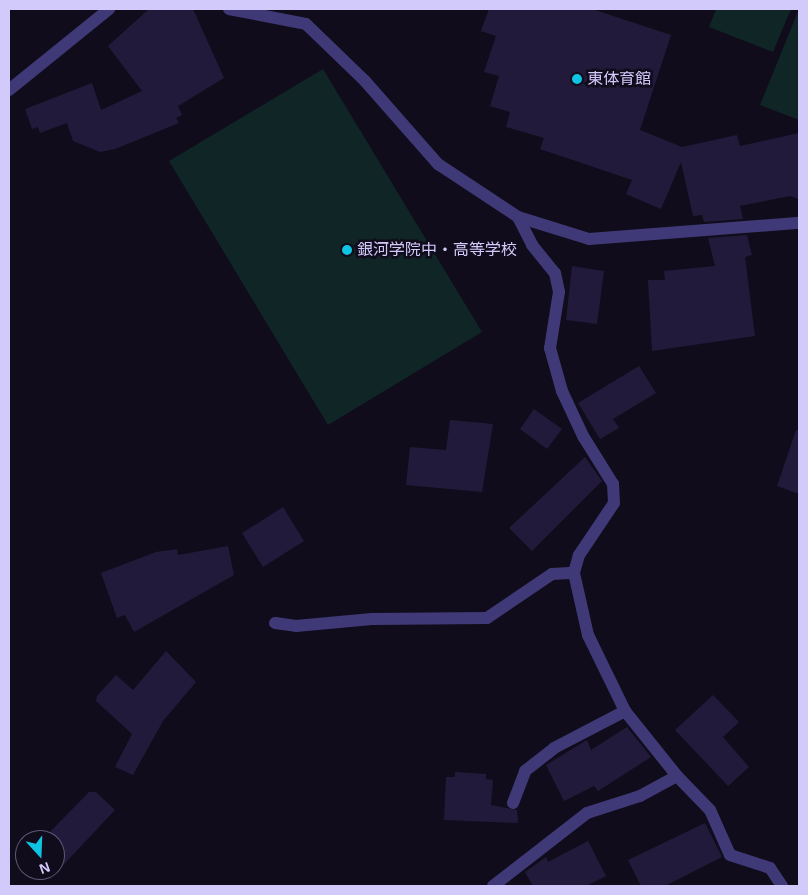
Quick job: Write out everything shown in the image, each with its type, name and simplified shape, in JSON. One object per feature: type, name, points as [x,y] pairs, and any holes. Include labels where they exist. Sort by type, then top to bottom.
[{"type":"street","points":[[9,90],[109,9]]},
{"type":"street","points":[[229,9],[306,24],[365,81],[438,164],[518,217],[589,238],[799,223]]},
{"type":"street","points":[[518,217],[532,245],[555,273],[559,292],[550,348],[562,390],[583,436],[613,484],[614,503],[579,555],[574,573],[588,634],[625,712],[677,776],[710,810],[730,855],[770,868],[782,886]]},
{"type":"street","points":[[275,622],[296,626],[372,619],[487,618],[552,574],[574,573]]},
{"type":"street","points":[[513,803],[525,771],[532,765],[554,748],[625,712]]},
{"type":"street","points":[[493,886],[587,813],[640,796],[677,776]]},
{"type":"green space","points":[[716,9],[791,9],[773,52],[709,27]]},
{"type":"green space","points":[[799,9],[799,120],[760,105]]},
{"type":"green space","points":[[323,69],[482,332],[328,425],[169,161]]},
{"type":"building","points":[[149,9],[193,9],[224,78],[178,106],[182,115],[176,118],[179,123],[115,149],[100,152],[73,141],[67,123],[40,133],[38,127],[32,129],[25,109],[92,83],[101,110],[142,91],[108,46]]},
{"type":"building","name":"東体育館","points":[[489,9],[592,9],[671,35],[640,130],[682,147],[737,135],[740,146],[799,133],[799,199],[790,196],[740,206],[743,219],[704,222],[702,215],[693,216],[681,162],[661,209],[626,194],[632,180],[540,149],[544,138],[506,127],[510,112],[490,106],[499,76],[484,72],[496,36],[481,31]]},
{"type":"building","points":[[747,235],[752,255],[745,257],[755,336],[652,351],[648,280],[665,280],[664,271],[715,266],[708,238]]},
{"type":"building","points":[[572,266],[604,271],[597,324],[566,320]]},
{"type":"building","points":[[639,366],[656,393],[613,419],[619,428],[600,439],[578,403]]},
{"type":"building","points":[[534,409],[562,429],[547,449],[520,429]]},
{"type":"building","points":[[450,420],[493,424],[482,492],[406,485],[410,447],[446,450]]},
{"type":"building","points":[[796,430],[799,431],[799,494],[777,486]]},
{"type":"building","points":[[585,457],[602,481],[532,551],[509,528]]},
{"type":"building","points":[[283,507],[304,541],[263,567],[242,533]]},
{"type":"building","points":[[228,546],[234,575],[134,632],[125,615],[117,618],[101,573],[156,552],[177,549],[178,555]]},
{"type":"building","points":[[166,651],[196,682],[163,721],[133,775],[115,767],[132,734],[96,701],[97,696],[116,675],[133,690]]},
{"type":"building","points":[[713,695],[739,722],[723,737],[749,767],[728,786],[675,730]]},
{"type":"building","points":[[627,727],[651,757],[598,791],[594,786],[564,801],[546,765],[587,740],[591,750]]},
{"type":"building","points":[[455,772],[486,774],[486,779],[493,780],[491,805],[517,810],[518,823],[444,820],[446,777],[455,777]]},
{"type":"building","points":[[89,792],[96,792],[115,810],[65,863],[65,830],[52,830]]},
{"type":"building","points":[[705,823],[722,857],[665,886],[641,886],[628,860]]},
{"type":"building","points":[[588,841],[606,876],[586,886],[533,886],[525,872],[546,857],[548,862]]},
{"type":"place","name":"東体育館","points":[[577,79]]},
{"type":"place","name":"銀河学院中・高等学校","points":[[347,250]]}]
